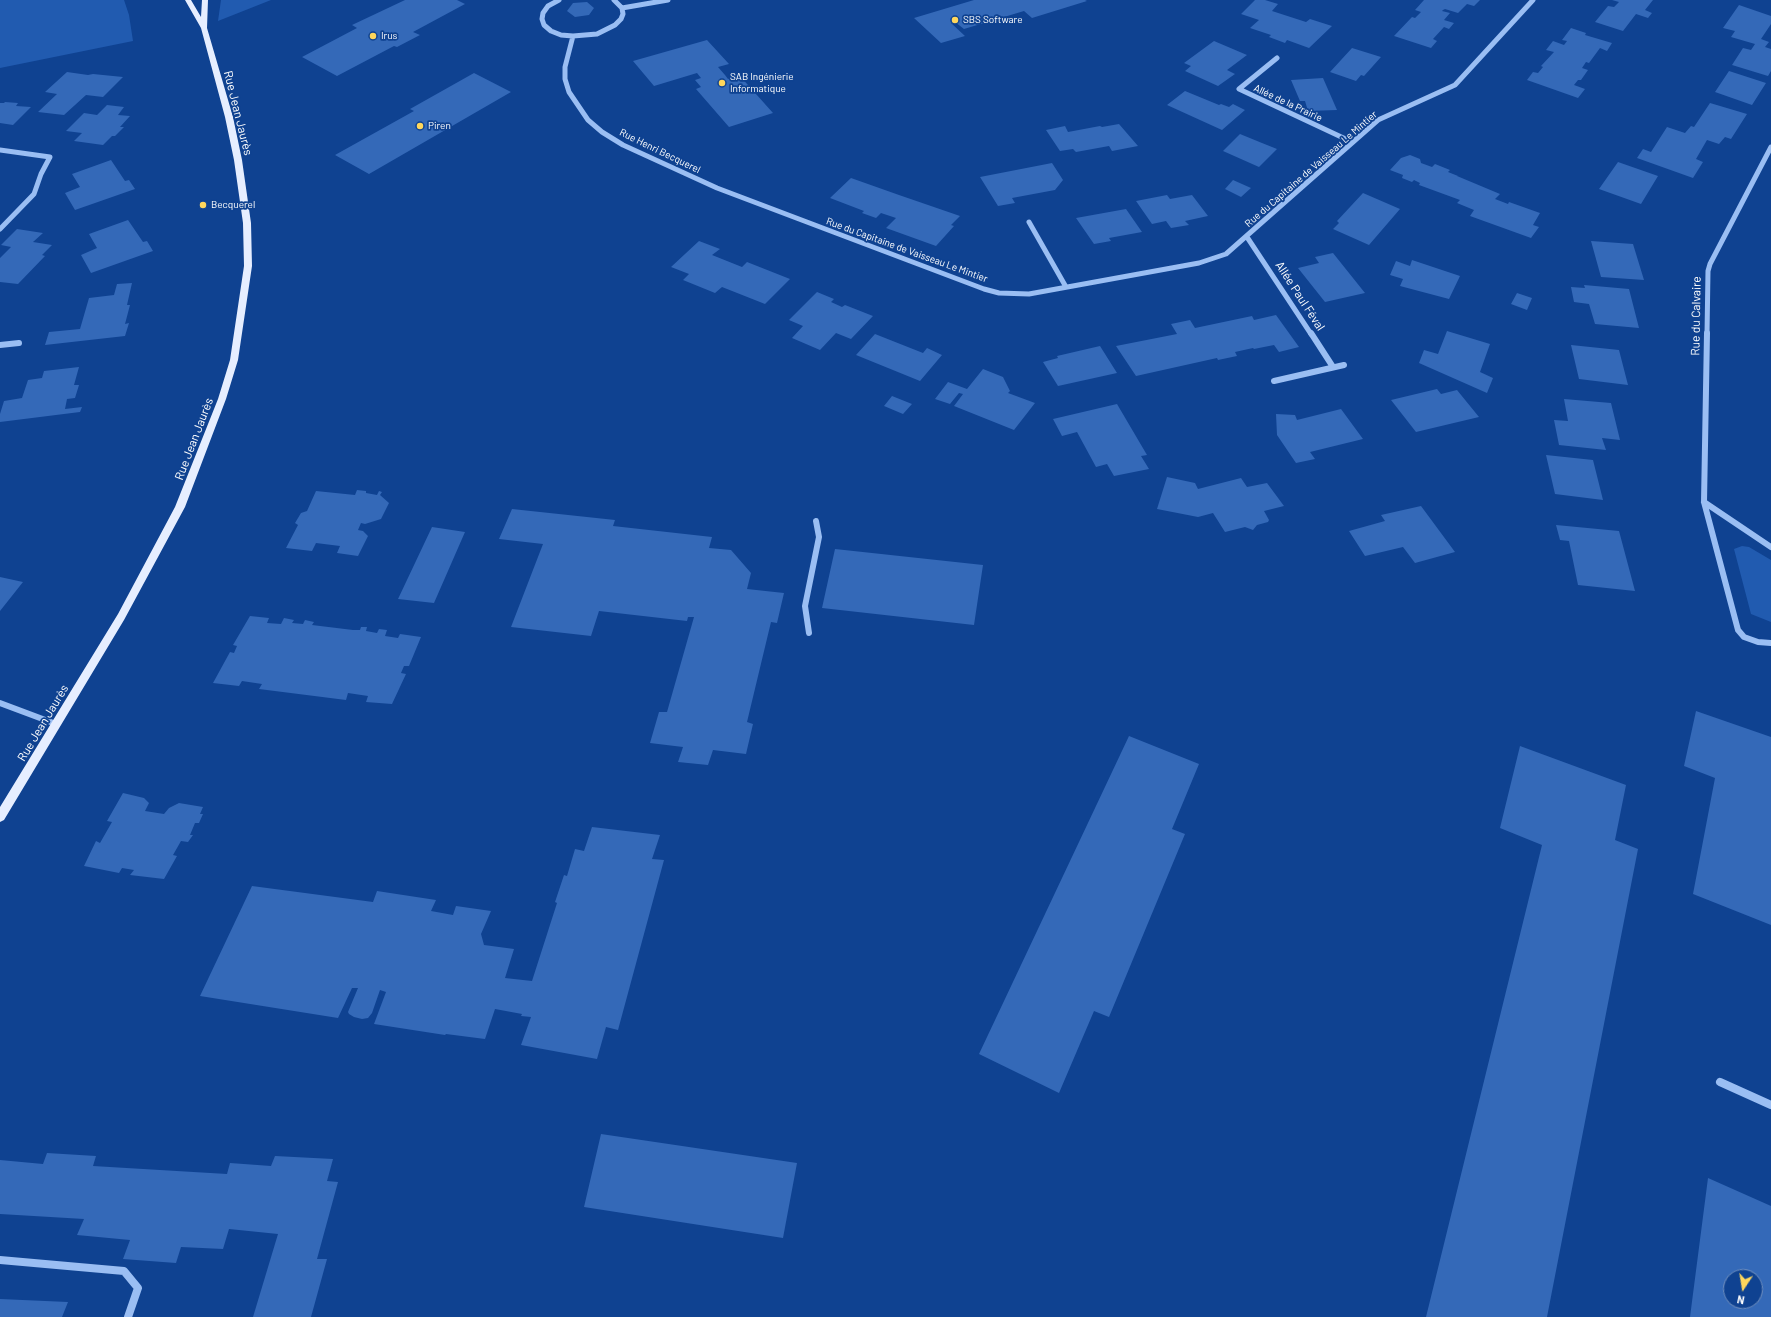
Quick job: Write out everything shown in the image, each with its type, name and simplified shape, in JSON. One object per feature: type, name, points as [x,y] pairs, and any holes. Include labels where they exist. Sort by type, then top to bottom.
[{"type":"main road","name":"Rue Jean Jaurès","points":[[0,816],[121,617],[180,507],[222,399],[234,360],[248,266],[247,223],[233,131],[204,28],[188,0]]},
{"type":"main road","name":"Rue Jean Jaurès","points":[[204,28],[205,0]]},
{"type":"street","points":[[559,0],[548,6],[543,13],[542,19],[544,25],[551,31],[561,35],[573,36],[591,35],[607,30],[621,20],[623,14],[622,8],[614,0]]},
{"type":"street","points":[[622,8],[668,0]]},
{"type":"street","name":"Rue du Capitaine de Vaisseau Le Mintier","points":[[746,199],[999,293],[1029,294],[1218,258],[1226,254],[1248,237],[1378,120],[1455,85],[1533,0]]},
{"type":"street","name":"Rue Henri Becquerel","points":[[573,36],[565,67],[565,79],[569,92],[588,120],[602,132],[643,156],[746,199]]},
{"type":"street","name":"Allée de la Prairie","points":[[1277,58],[1239,90],[1352,142]]},
{"type":"street","name":"Rue du Calvaire","points":[[1771,147],[1710,264],[1708,271],[1704,502],[1738,630],[1744,637],[1758,642],[1771,643]]},
{"type":"street","points":[[0,150],[50,157],[41,174],[34,194],[0,229]]},
{"type":"street","points":[[1029,222],[1066,287]]},
{"type":"street","name":"Allée Paul Féval","points":[[1248,237],[1333,367]]},
{"type":"street","points":[[0,345],[19,343]]},
{"type":"street","points":[[1274,381],[1344,365]]},
{"type":"street","points":[[1704,502],[1771,547]]},
{"type":"street","points":[[809,633],[805,606],[820,537],[816,521]]},
{"type":"street","points":[[0,703],[56,724]]},
{"type":"street","points":[[1720,1082],[1771,1105]]},
{"type":"street","points":[[0,1260],[124,1271],[138,1288],[128,1317]]},
{"type":"shaded area","points":[[0,0],[124,0],[129,15],[133,41],[0,68]]},
{"type":"shaded area","points":[[221,0],[271,0],[218,21]]},
{"type":"shaded area","points":[[1742,546],[1749,547],[1771,560],[1771,622],[1751,614],[1734,549]]},
{"type":"building","name":"Irus","points":[[405,0],[457,0],[465,4],[413,32],[420,35],[397,47],[394,46],[337,76],[302,57],[357,28],[352,25]]},
{"type":"building","name":"SBS Software","points":[[974,0],[1087,1],[1032,18],[1024,11],[964,29],[955,22],[951,23],[965,36],[941,43],[914,18]]},
{"type":"building","points":[[1255,0],[1265,0],[1278,4],[1272,11],[1306,22],[1310,19],[1332,26],[1309,48],[1287,40],[1285,43],[1269,37],[1271,35],[1250,28],[1259,20],[1241,14]]},
{"type":"building","points":[[1424,0],[1480,0],[1474,6],[1467,4],[1458,13],[1445,9],[1443,10],[1442,11],[1450,13],[1444,20],[1454,23],[1449,29],[1444,27],[1433,39],[1437,41],[1431,48],[1394,36],[1412,17],[1415,18],[1421,12],[1415,10]]},
{"type":"building","points":[[1612,0],[1653,0],[1645,10],[1652,13],[1648,18],[1636,14],[1623,31],[1595,22],[1608,6],[1614,7],[1619,2]]},
{"type":"building","points":[[587,2],[594,8],[589,15],[575,17],[567,11],[573,3]]},
{"type":"building","points":[[1739,5],[1771,16],[1771,24],[1761,39],[1769,42],[1765,47],[1771,49],[1771,71],[1768,76],[1732,65],[1743,48],[1751,50],[1755,44],[1731,37],[1735,31],[1723,28]]},
{"type":"building","points":[[1571,28],[1586,33],[1585,35],[1612,43],[1607,51],[1600,48],[1589,63],[1586,62],[1582,68],[1588,70],[1581,80],[1578,80],[1574,85],[1585,89],[1578,98],[1527,80],[1533,72],[1538,73],[1543,67],[1541,66],[1554,52],[1546,50],[1553,41],[1564,45],[1567,41],[1562,40]]},
{"type":"building","name":"SAB Ingénierie Informatique","points":[[707,40],[729,64],[718,67],[728,79],[739,75],[773,113],[729,127],[696,89],[701,87],[695,80],[701,78],[697,73],[654,86],[633,61]]},
{"type":"building","points":[[1214,41],[1247,55],[1227,70],[1235,74],[1218,86],[1185,71],[1191,66],[1184,63]]},
{"type":"building","points":[[1352,48],[1381,57],[1364,76],[1361,75],[1356,81],[1330,72]]},
{"type":"building","points":[[1729,71],[1766,83],[1752,105],[1715,92]]},
{"type":"building","points":[[67,72],[123,77],[103,97],[86,95],[64,115],[38,112],[57,94],[45,92]]},
{"type":"building","name":"Piren","points":[[474,73],[511,92],[369,174],[335,155],[414,111],[410,109]]},
{"type":"building","points":[[1323,78],[1337,110],[1308,111],[1305,101],[1300,101],[1291,80]]},
{"type":"building","points":[[1185,91],[1219,105],[1221,104],[1229,107],[1233,104],[1245,110],[1222,130],[1167,105]]},
{"type":"building","points":[[0,103],[18,103],[16,106],[31,107],[13,125],[0,123]]},
{"type":"building","points":[[1710,103],[1747,114],[1731,139],[1725,137],[1719,144],[1707,140],[1696,159],[1703,162],[1693,178],[1637,158],[1643,149],[1651,152],[1667,127],[1685,133],[1691,126],[1694,127]]},
{"type":"building","points":[[107,105],[124,107],[118,115],[130,116],[120,127],[124,127],[103,145],[74,141],[82,133],[66,131],[84,113],[97,115]]},
{"type":"building","points":[[1119,124],[1138,146],[1112,151],[1109,146],[1076,152],[1073,149],[1060,151],[1046,130],[1065,126],[1068,132]]},
{"type":"building","points":[[1240,134],[1277,149],[1259,167],[1223,151]]},
{"type":"building","points":[[1410,155],[1420,159],[1421,163],[1432,167],[1435,164],[1450,170],[1448,172],[1500,194],[1495,199],[1508,204],[1509,202],[1540,213],[1533,225],[1539,227],[1531,238],[1470,216],[1474,210],[1457,203],[1460,200],[1419,185],[1420,183],[1414,180],[1412,182],[1402,178],[1403,175],[1390,170],[1401,158]]},
{"type":"building","points":[[111,160],[125,181],[129,180],[135,189],[75,210],[65,193],[80,187],[72,174]]},
{"type":"building","points":[[1618,162],[1658,176],[1641,204],[1599,189]]},
{"type":"building","points":[[1052,163],[1063,180],[1055,190],[1012,198],[1015,203],[998,206],[980,177]]},
{"type":"building","points":[[851,178],[960,216],[951,225],[954,226],[936,246],[886,228],[896,218],[881,213],[876,218],[862,213],[864,211],[830,198]]},
{"type":"building","points":[[1233,180],[1251,188],[1241,197],[1225,189]]},
{"type":"building","points":[[1363,193],[1400,209],[1369,245],[1333,229],[1339,223],[1337,221]]},
{"type":"building","points":[[1167,195],[1170,199],[1192,195],[1208,216],[1185,221],[1189,225],[1171,228],[1166,221],[1152,224],[1136,201]]},
{"type":"building","points":[[1126,209],[1142,232],[1109,238],[1111,241],[1094,244],[1076,218]]},
{"type":"building","points":[[128,220],[143,242],[147,241],[153,251],[91,273],[81,255],[97,248],[89,234]]},
{"type":"building","points":[[17,229],[43,233],[33,242],[52,245],[42,255],[45,256],[18,284],[0,282],[0,258],[11,247],[1,245]]},
{"type":"building","points":[[699,241],[720,249],[712,255],[742,267],[747,262],[790,279],[765,304],[722,287],[715,293],[683,280],[689,274],[671,267]]},
{"type":"building","points":[[1591,241],[1633,244],[1644,280],[1601,277]]},
{"type":"building","points":[[1333,253],[1365,293],[1325,302],[1298,268],[1319,263],[1315,257]]},
{"type":"building","points":[[1412,260],[1460,276],[1449,299],[1400,286],[1403,279],[1390,275],[1396,261],[1410,266]]},
{"type":"building","points":[[132,283],[127,305],[130,305],[125,324],[129,323],[125,336],[45,345],[49,332],[80,329],[89,298],[114,295],[117,284]]},
{"type":"building","points":[[1584,285],[1629,289],[1639,328],[1595,324],[1589,304],[1574,302],[1571,287],[1585,288]]},
{"type":"building","points":[[817,292],[834,299],[831,302],[842,307],[845,305],[873,316],[851,339],[836,333],[820,350],[792,338],[803,326],[789,320]]},
{"type":"building","points":[[1517,293],[1532,298],[1527,310],[1511,304]]},
{"type":"building","points":[[1276,315],[1299,347],[1279,352],[1274,345],[1253,348],[1235,352],[1237,356],[1218,360],[1217,358],[1136,376],[1116,346],[1177,334],[1171,324],[1190,320],[1195,328],[1252,316],[1254,320]]},
{"type":"building","points":[[1447,331],[1490,344],[1480,372],[1493,378],[1487,393],[1419,363],[1424,350],[1438,354]]},
{"type":"building","points":[[875,334],[923,353],[927,348],[942,355],[920,381],[856,355]]},
{"type":"building","points":[[1571,345],[1619,350],[1628,385],[1579,379]]},
{"type":"building","points":[[1100,346],[1117,373],[1058,386],[1043,362],[1058,358],[1057,356]]},
{"type":"building","points":[[79,367],[74,385],[79,385],[75,398],[67,399],[65,409],[82,407],[80,412],[0,422],[0,414],[4,401],[22,398],[28,380],[42,378],[44,371]]},
{"type":"building","points":[[983,369],[1003,377],[1010,391],[1008,393],[1035,403],[1014,430],[954,406],[963,394],[959,393],[950,404],[935,399],[948,382],[967,389]]},
{"type":"building","points":[[1437,389],[1441,394],[1457,390],[1479,417],[1416,432],[1391,400]]},
{"type":"building","points":[[892,396],[912,404],[903,414],[884,406]]},
{"type":"building","points":[[1564,399],[1611,403],[1620,440],[1602,438],[1606,450],[1559,445],[1554,420],[1568,421]]},
{"type":"building","points":[[1117,404],[1147,455],[1141,456],[1149,469],[1114,476],[1107,464],[1096,467],[1077,432],[1062,436],[1053,419]]},
{"type":"building","points":[[1341,409],[1363,439],[1310,452],[1315,459],[1296,463],[1277,435],[1276,414],[1295,415],[1297,420]]},
{"type":"building","points":[[1546,455],[1593,460],[1603,500],[1555,494]]},
{"type":"building","points":[[1167,477],[1195,483],[1198,489],[1241,478],[1247,487],[1267,483],[1284,506],[1264,511],[1269,520],[1268,522],[1257,525],[1253,530],[1245,527],[1225,532],[1213,513],[1198,517],[1157,509]]},
{"type":"building","points":[[357,490],[366,491],[366,493],[377,495],[379,491],[382,492],[380,495],[389,503],[381,519],[365,524],[361,523],[358,530],[363,531],[368,536],[358,556],[337,553],[340,546],[316,543],[312,551],[286,548],[298,525],[295,523],[301,513],[307,511],[316,491],[355,495]]},
{"type":"building","points":[[1421,506],[1455,552],[1415,563],[1403,547],[1365,556],[1349,531],[1385,521],[1381,515]]},
{"type":"building","points":[[512,509],[615,520],[613,526],[712,537],[709,548],[731,550],[751,573],[747,589],[784,593],[777,623],[771,622],[747,722],[753,724],[746,754],[713,750],[708,765],[678,762],[683,747],[650,743],[659,712],[667,712],[694,617],[688,617],[687,621],[599,611],[591,636],[511,627],[543,544],[499,539]]},
{"type":"building","points":[[1556,525],[1619,531],[1635,591],[1578,585],[1569,541],[1560,540]]},
{"type":"building","points":[[432,527],[465,532],[434,603],[398,599]]},
{"type":"building","points":[[835,549],[983,565],[974,625],[822,608]]},
{"type":"building","points":[[0,577],[23,582],[0,611]]},
{"type":"building","points":[[250,616],[269,618],[267,623],[281,624],[284,618],[294,620],[292,623],[303,624],[305,620],[314,622],[312,625],[353,630],[360,630],[361,627],[367,627],[366,631],[377,633],[379,629],[387,630],[385,636],[398,638],[400,634],[421,637],[409,666],[404,666],[401,673],[406,674],[392,704],[366,702],[368,696],[348,693],[346,700],[259,689],[262,684],[242,681],[239,686],[213,683],[230,652],[234,653],[237,646],[233,645]]},
{"type":"building","points":[[1696,711],[1771,737],[1771,925],[1693,894],[1715,778],[1684,766]]},
{"type":"building","points":[[1129,736],[1199,764],[1172,829],[1185,834],[1109,1017],[1094,1011],[1059,1093],[979,1054]]},
{"type":"building","points":[[1520,746],[1626,785],[1615,840],[1638,849],[1547,1317],[1426,1317],[1542,845],[1500,828]]},
{"type":"building","points":[[123,793],[144,798],[149,803],[145,811],[164,814],[169,808],[179,803],[203,807],[200,814],[203,814],[199,823],[195,823],[190,835],[193,835],[188,842],[181,841],[173,855],[177,856],[164,879],[130,875],[134,870],[122,868],[119,873],[84,866],[96,841],[100,843],[112,822],[107,821]]},
{"type":"building","points":[[592,827],[660,835],[652,859],[664,860],[618,1030],[606,1027],[597,1059],[521,1045],[531,1017],[495,1009],[485,1039],[445,1035],[374,1024],[386,992],[380,990],[372,1013],[368,1018],[362,1019],[354,1017],[348,1012],[358,988],[352,988],[338,1018],[200,996],[252,886],[373,902],[377,891],[436,900],[431,911],[453,915],[456,906],[491,911],[481,934],[484,945],[514,949],[505,978],[532,981],[557,903],[555,902],[564,875],[567,876],[575,849],[584,851]]},
{"type":"building","points":[[601,1134],[797,1163],[783,1238],[584,1207]]},
{"type":"building","points":[[47,1153],[96,1156],[93,1166],[227,1174],[230,1163],[271,1166],[275,1156],[333,1159],[327,1181],[338,1182],[317,1259],[327,1259],[311,1317],[253,1317],[278,1234],[229,1229],[223,1249],[181,1247],[176,1263],[123,1259],[130,1240],[77,1235],[84,1219],[0,1214],[0,1160],[43,1164]]},
{"type":"building","points":[[1708,1178],[1771,1206],[1771,1317],[1690,1317]]},
{"type":"building","points":[[0,1299],[68,1302],[62,1317],[0,1317]]},
{"type":"place","name":"SBS Software","points":[[955,20]]},
{"type":"place","name":"Irus","points":[[373,36]]},
{"type":"place","name":"SAB Ingénierie Informatique","points":[[722,83]]},
{"type":"place","name":"Piren","points":[[420,126]]},
{"type":"place","name":"Becquerel","points":[[203,205]]}]
